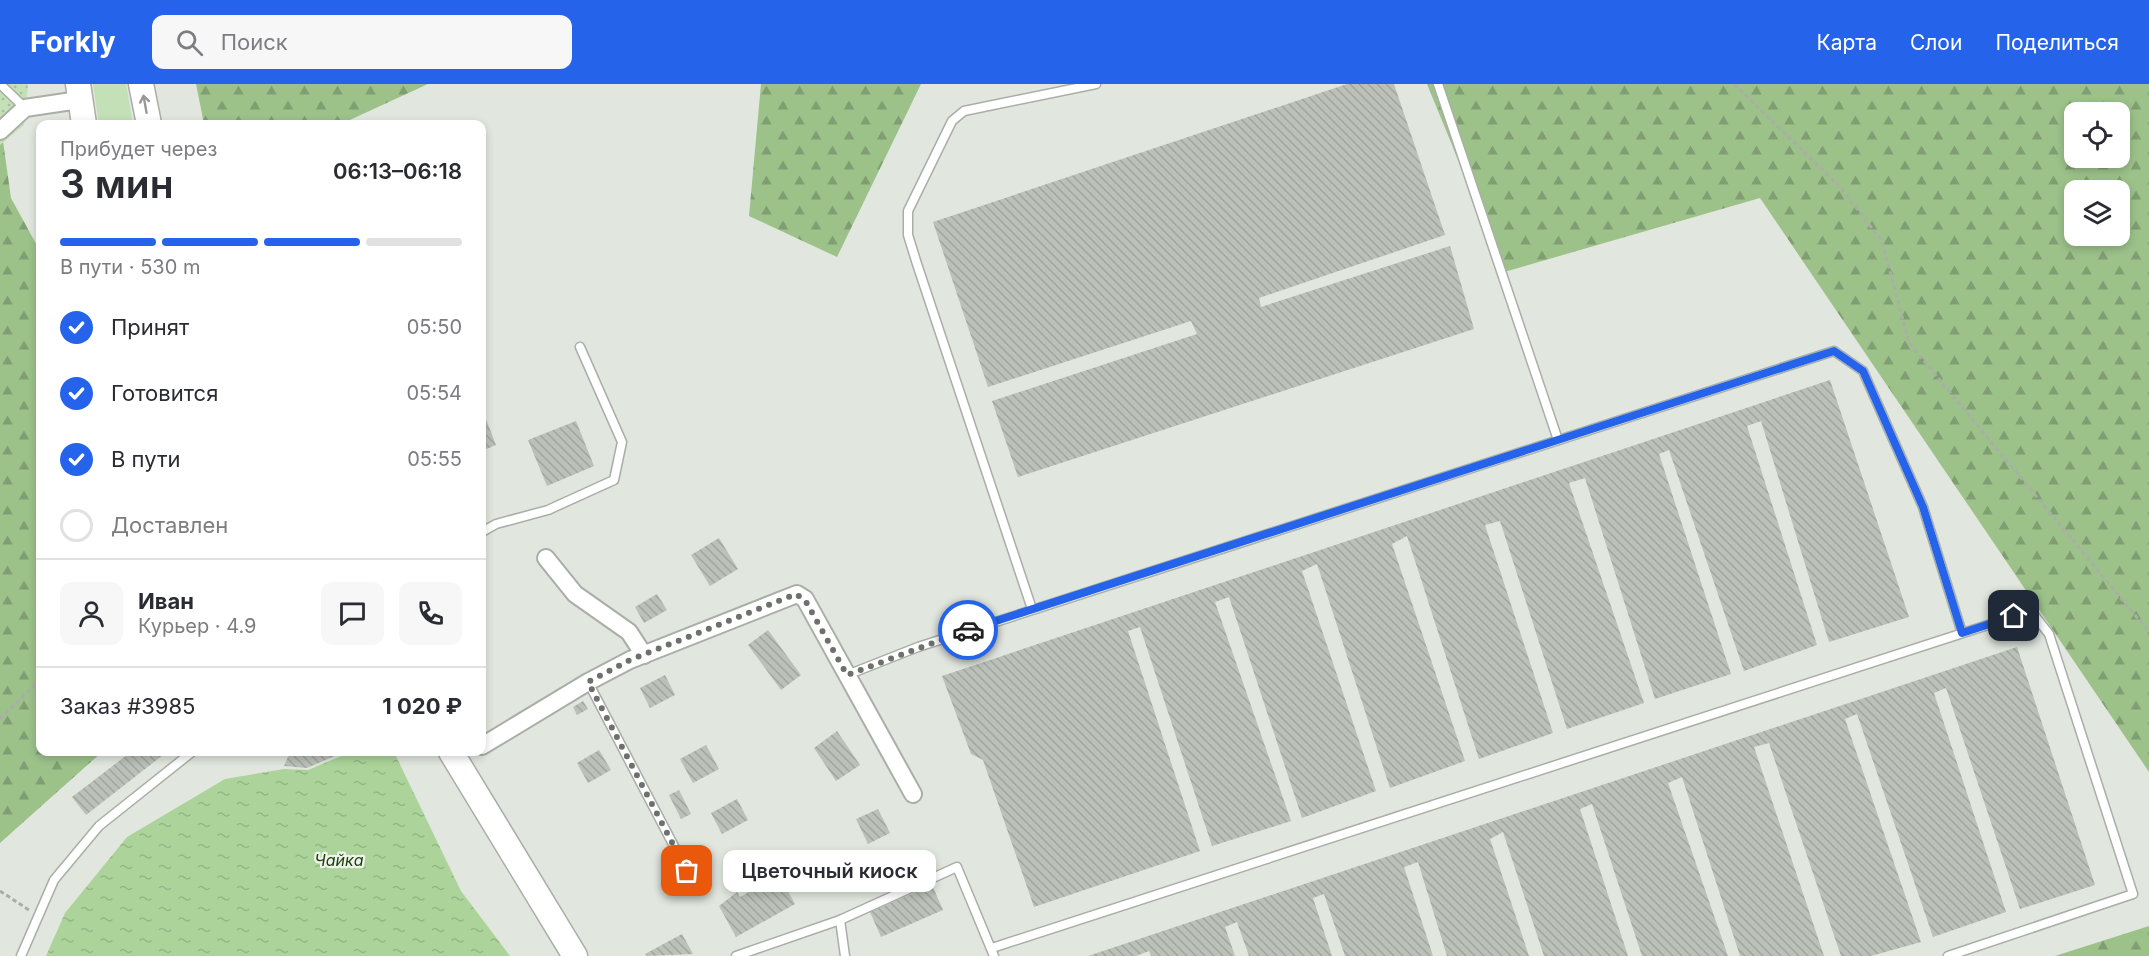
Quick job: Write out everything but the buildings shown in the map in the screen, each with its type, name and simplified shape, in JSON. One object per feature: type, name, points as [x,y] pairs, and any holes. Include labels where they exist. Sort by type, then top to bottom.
[{"type":"main road","points":[[141,84],[148,120]]},
{"type":"main road","points":[[79,92],[83,120]]},
{"type":"main road","points":[[462,756],[575,956]]},
{"type":"street","points":[[0,131],[25,108],[79,92]]},
{"type":"street","points":[[546,558],[575,594],[629,632],[644,655]]},
{"type":"street","points":[[486,744],[588,682],[644,655],[796,594],[805,600],[913,794]]},
{"type":"lane","points":[[0,84],[25,108]]},
{"type":"lane","points":[[1032,609],[917,264],[908,235],[908,211],[952,121],[964,111],[1096,84]]},
{"type":"lane","points":[[1438,84],[1558,440]]},
{"type":"lane","points":[[486,530],[496,524],[548,510],[614,480],[622,442],[580,347]]},
{"type":"lane","points":[[847,675],[918,647],[1032,609],[1834,351],[1863,371],[1923,507],[1962,633]]},
{"type":"lane","points":[[736,956],[840,920],[957,867],[993,952],[2031,611],[2049,634],[2133,894],[1948,956]]},
{"type":"lane","points":[[588,682],[687,871]]},
{"type":"lane","points":[[21,956],[54,880],[99,826],[187,756]]},
{"type":"lane","points":[[840,920],[845,956]]},
{"type":"path","points":[[1734,84],[1840,187],[1875,232],[1882,242],[1909,343],[2149,632]]},
{"type":"path","points":[[0,719],[36,684]]},
{"type":"path","points":[[0,891],[38,916]]},
{"type":"shaded area","points":[[0,84],[28,84],[24,125],[0,145]]},
{"type":"shaded area","points":[[93,84],[126,84],[132,120],[98,120]]},
{"type":"green space","points":[[196,84],[428,84],[350,120],[203,120]]},
{"type":"green space","points":[[761,84],[921,84],[837,257],[749,216]]},
{"type":"green space","points":[[1427,84],[2149,84],[2149,772],[1760,198],[1504,272]]},
{"type":"green space","points":[[0,120],[11,198],[36,244],[36,756],[98,756],[0,843]]},
{"type":"green space","points":[[2149,926],[2149,956],[2055,956]]},
{"type":"water","name":"Чайка","points":[[341,756],[396,756],[461,891],[510,956],[46,956],[65,913],[127,837],[225,779],[284,769],[308,770]]},
{"type":"way so far","points":[[687,871],[588,682],[630,660],[669,647],[796,594],[805,600],[847,675],[968,630]]},
{"type":"place","name":"Цветочный киоск","points":[[687,871]]},
{"type":"route","points":[[968,630],[1834,351],[1863,371],[1923,507],[1962,633],[2014,616]]}]
